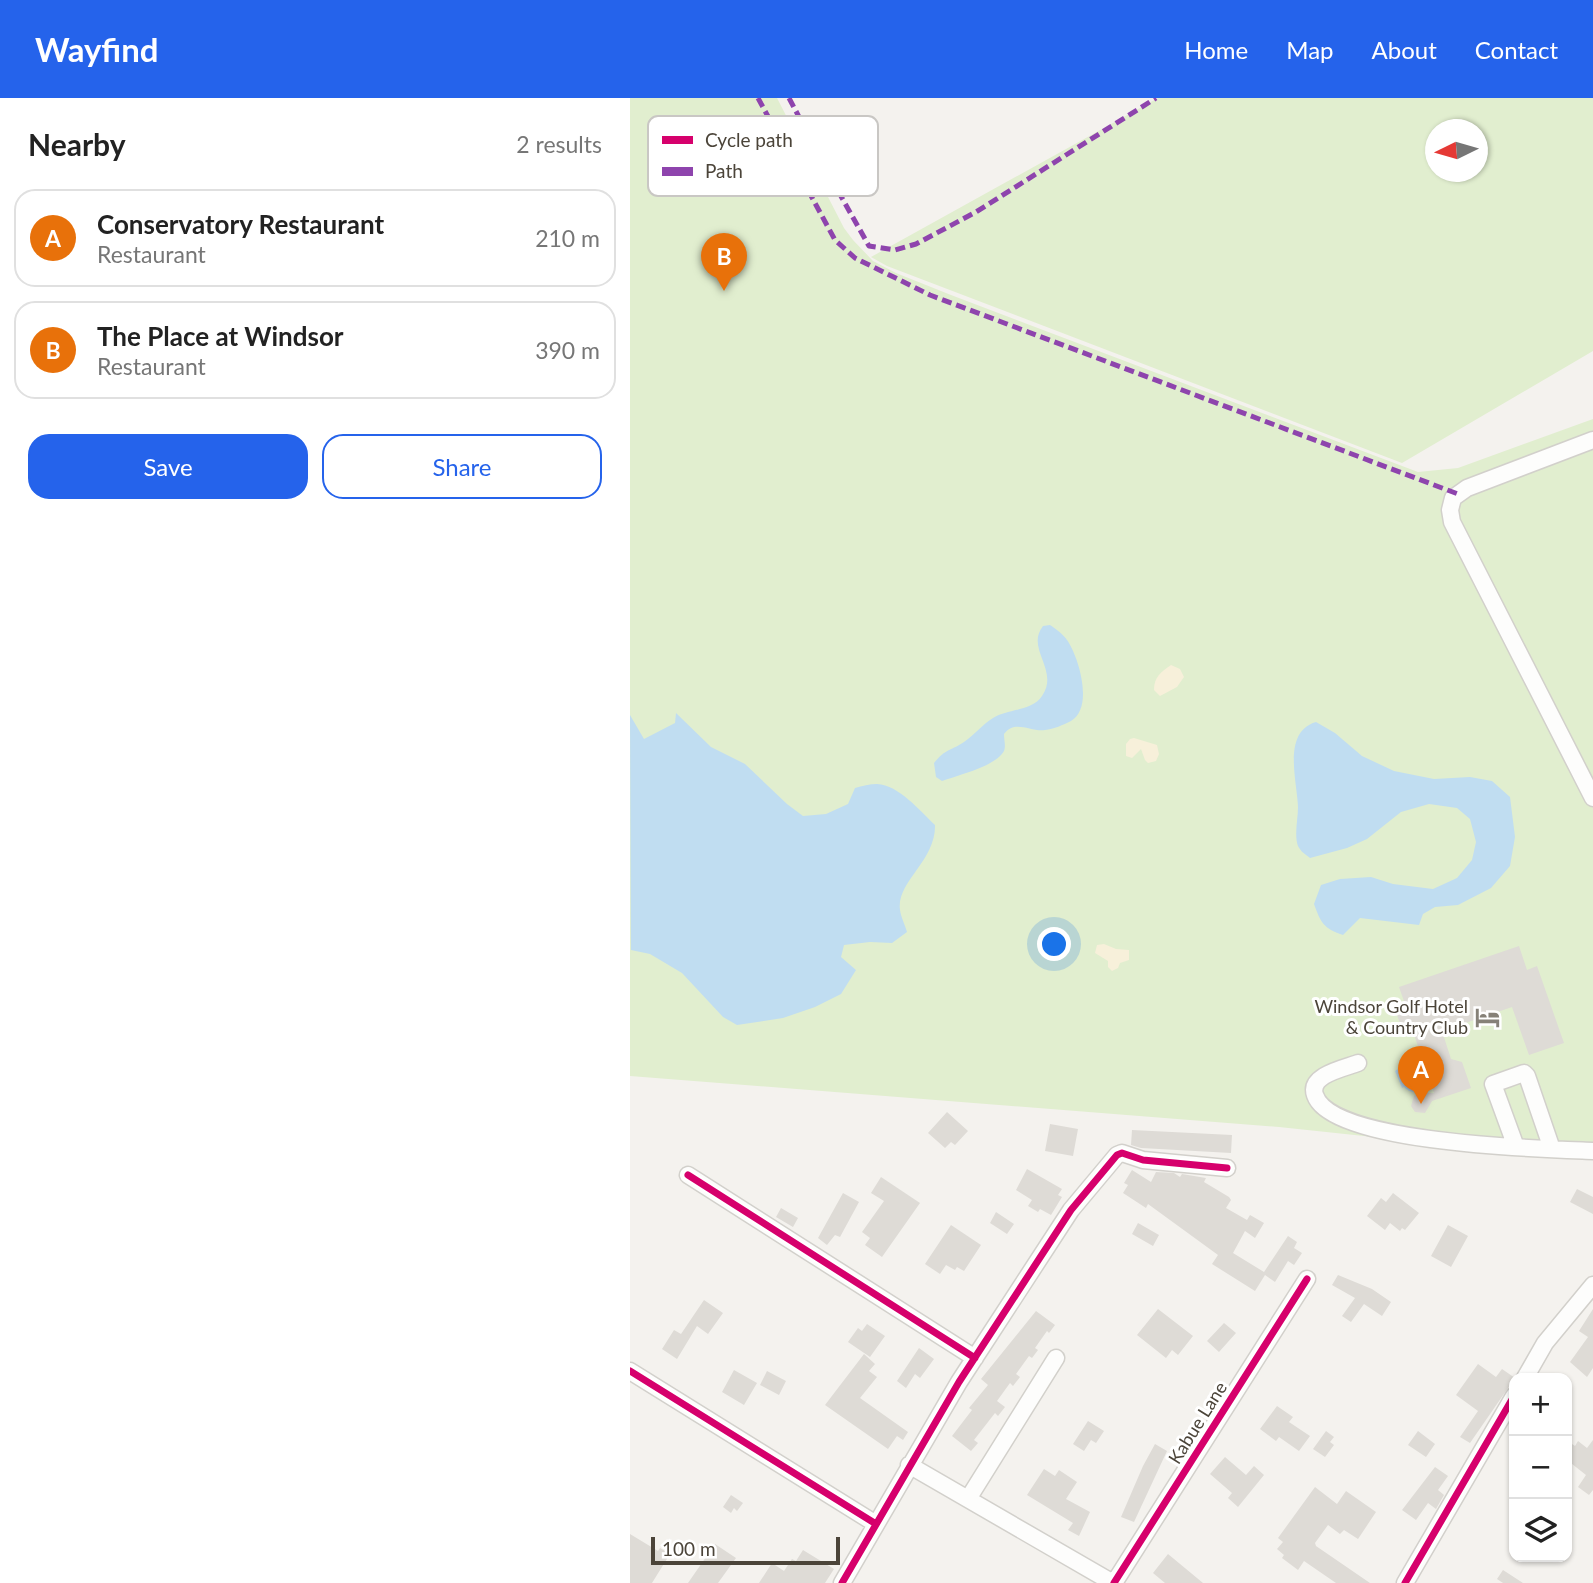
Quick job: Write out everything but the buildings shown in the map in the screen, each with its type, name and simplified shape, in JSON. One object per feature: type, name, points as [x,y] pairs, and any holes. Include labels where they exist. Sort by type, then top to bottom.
[{"type":"street","points":[[1593,440],[1467,488],[1453,498],[1450,510],[1452,522],[1593,798]]},
{"type":"street","points":[[1358,1063],[1323,1077],[1314,1088],[1314,1095],[1319,1102],[1344,1119],[1394,1135],[1593,1152]]},
{"type":"street","points":[[1516,1147],[1493,1084],[1524,1073],[1552,1149]]},
{"type":"street","points":[[842,1583],[909,1465],[975,1357],[1071,1210],[1110,1163],[1122,1153],[1143,1160],[1227,1168]]},
{"type":"street","points":[[688,1175],[975,1357]]},
{"type":"street","name":"Kabue Lane","points":[[1114,1583],[1307,1279]]},
{"type":"street","points":[[1528,1373],[1545,1343],[1593,1284]]},
{"type":"street","points":[[968,1499],[1056,1358]]},
{"type":"street","points":[[630,1371],[876,1524]]},
{"type":"street","points":[[1405,1583],[1509,1405]]},
{"type":"street","points":[[909,1465],[1114,1583]]},
{"type":"green space","points":[[630,98],[777,98],[786,116],[648,116],[648,196],[828,196],[853,240],[873,261],[896,273],[1418,472],[1458,468],[1593,419],[1593,1157],[1505,1151],[1279,1127],[630,1076]]},
{"type":"green space","points":[[1158,98],[1593,98],[1593,351],[1402,463],[887,266],[871,257]]},
{"type":"sand","points":[[1171,665],[1180,669],[1184,677],[1177,687],[1160,696],[1154,690],[1155,682]]},
{"type":"sand","points":[[1134,738],[1157,745],[1159,754],[1156,761],[1148,763],[1141,749],[1132,758],[1126,756],[1126,744]]},
{"type":"sand","points":[[1097,945],[1129,950],[1129,960],[1120,963],[1118,968],[1112,971],[1108,967],[1108,961],[1095,953]]},
{"type":"water","points":[[1050,625],[1067,640],[1080,670],[1083,694],[1078,714],[1071,721],[1048,729],[1013,727],[1004,734],[1004,751],[993,761],[942,781],[936,777],[934,763],[942,755],[964,742],[993,718],[1026,707],[1042,696],[1047,677],[1038,643],[1043,626]]},
{"type":"water","points":[[676,713],[711,747],[745,764],[803,816],[826,814],[848,804],[855,788],[877,784],[885,785],[901,794],[935,825],[929,850],[900,900],[907,932],[892,943],[844,945],[841,957],[856,970],[841,994],[783,1018],[737,1025],[723,1017],[682,973],[650,954],[631,950],[630,715],[644,739],[675,723]]},
{"type":"water","points":[[1316,722],[1335,733],[1362,756],[1394,771],[1434,779],[1470,777],[1492,781],[1510,797],[1515,837],[1510,866],[1491,888],[1458,905],[1435,907],[1423,914],[1419,925],[1360,918],[1343,935],[1331,930],[1321,920],[1314,904],[1321,885],[1340,879],[1371,877],[1393,884],[1433,889],[1457,878],[1472,860],[1476,842],[1470,819],[1457,808],[1429,804],[1401,812],[1367,839],[1347,848],[1310,858],[1300,850],[1297,842],[1298,807],[1294,758],[1299,736],[1305,727]]},
{"type":"water","points":[[1405,1057],[1414,1064],[1417,1063],[1424,1080],[1421,1081],[1421,1087],[1414,1092],[1402,1088],[1395,1071],[1400,1060]]},
{"type":"marked path","points":[[758,98],[768,116]]},
{"type":"marked path","points":[[789,98],[799,116]]},
{"type":"marked path","points":[[841,196],[869,246],[895,250],[916,244],[976,212],[1156,98]]},
{"type":"marked path","points":[[811,196],[835,240],[855,258],[930,295],[1458,494]]},
{"type":"cycle path","points":[[842,1583],[959,1382],[1071,1210],[1117,1155],[1122,1153],[1143,1160],[1227,1168]]},
{"type":"cycle path","points":[[688,1175],[975,1358]]},
{"type":"cycle path","points":[[1114,1583],[1307,1279]]},
{"type":"cycle path","points":[[630,1371],[876,1524]]},
{"type":"cycle path","points":[[1405,1583],[1509,1405]]},
{"type":"place","name":"The Place at Windsor","points":[[724,291]]},
{"type":"place","name":"Windsor Golf Hotel & Country Club","points":[[1488,1017]]},
{"type":"place","name":"Conservatory Restaurant","points":[[1421,1104]]}]
